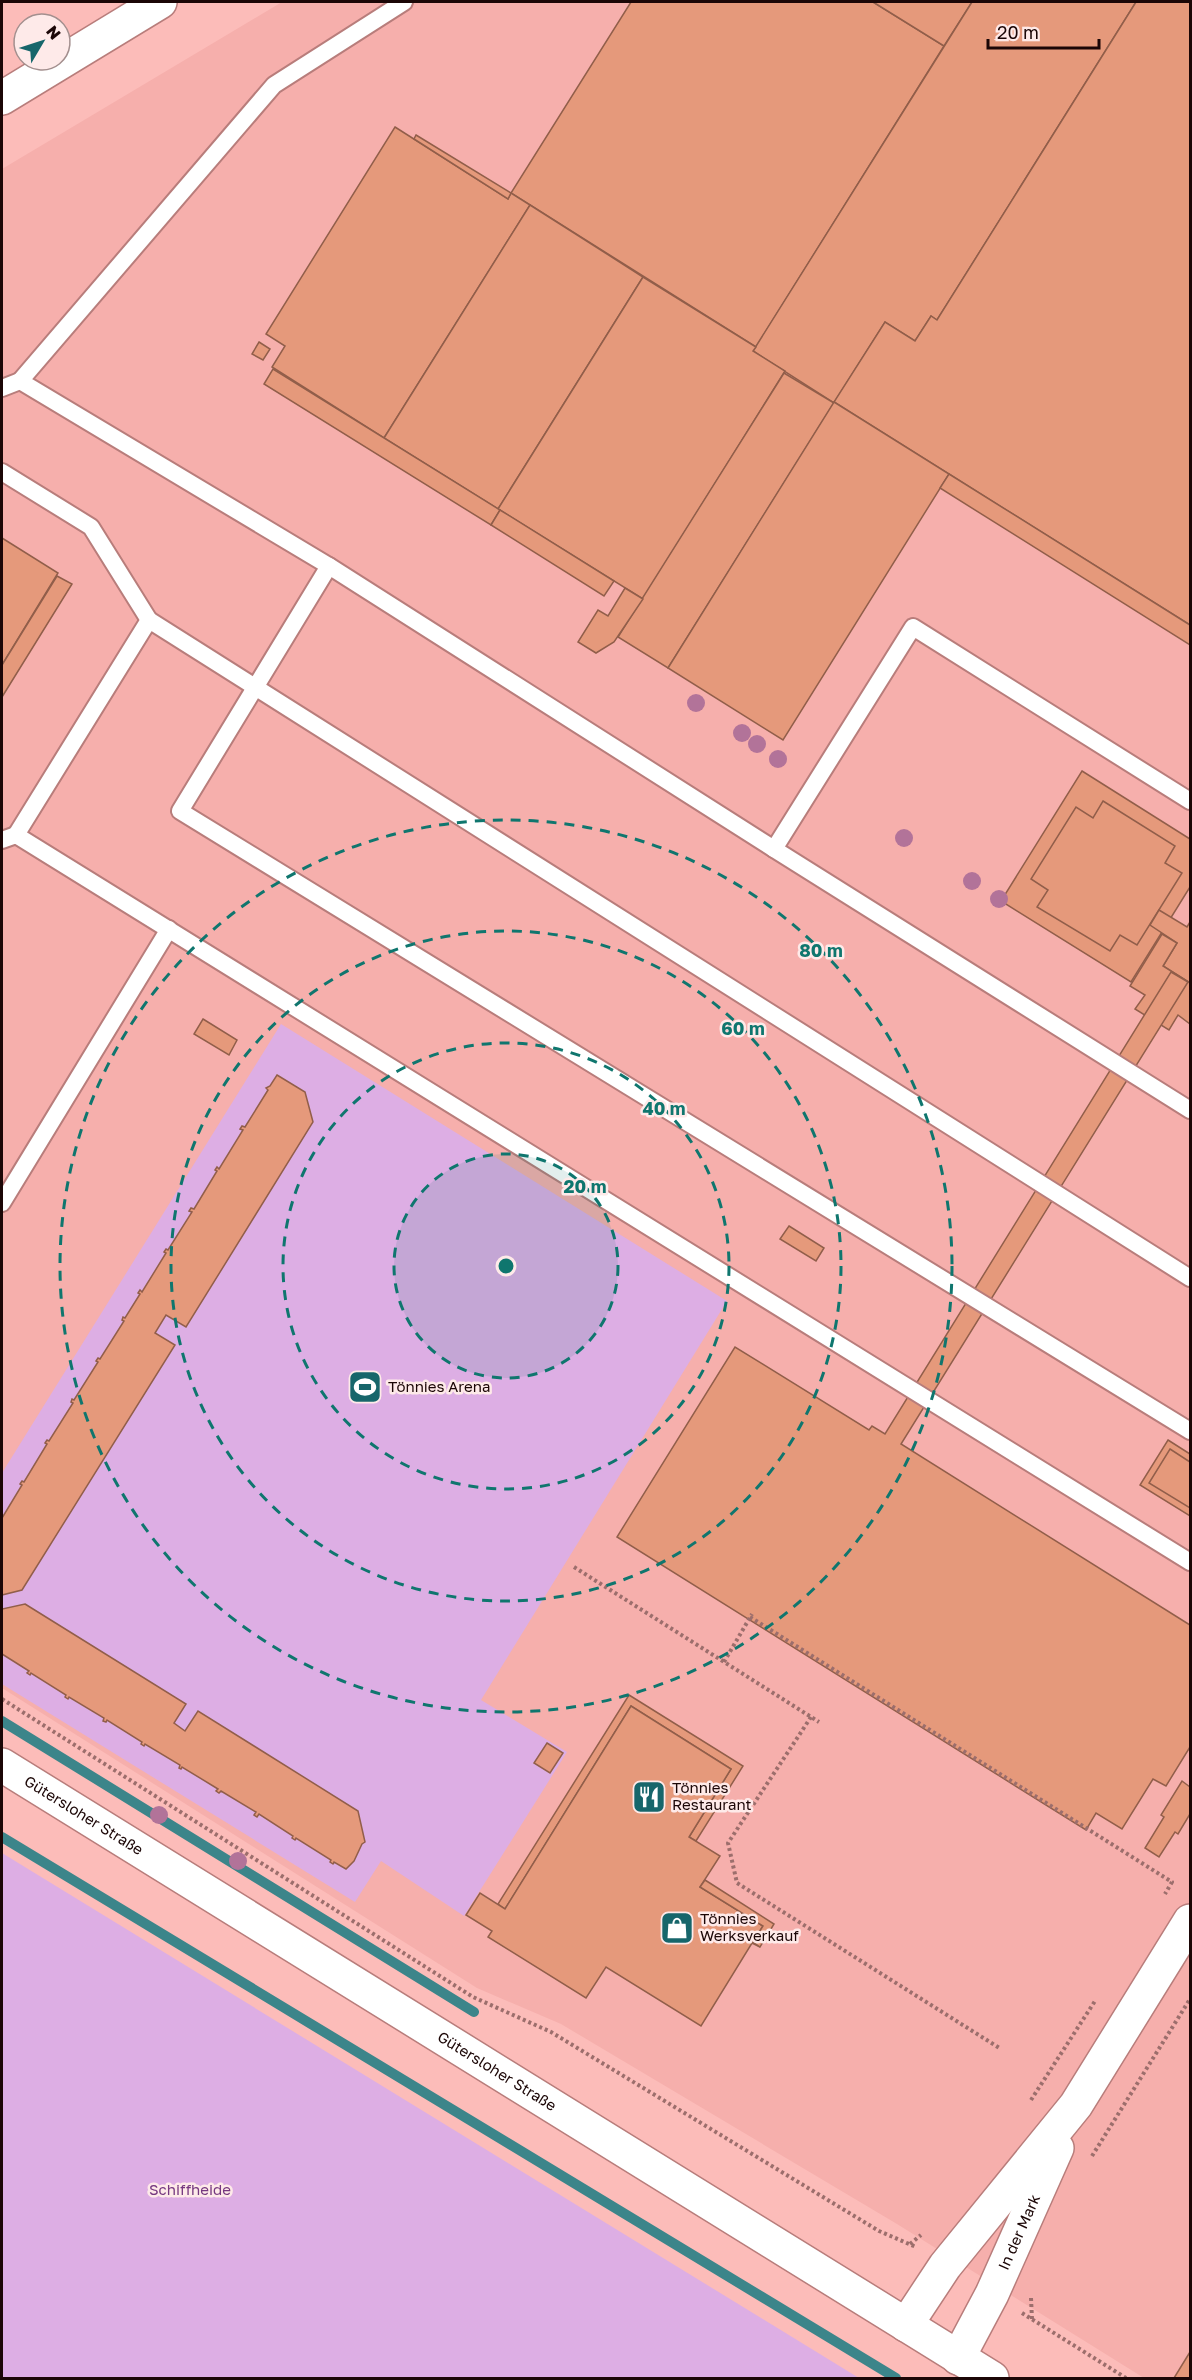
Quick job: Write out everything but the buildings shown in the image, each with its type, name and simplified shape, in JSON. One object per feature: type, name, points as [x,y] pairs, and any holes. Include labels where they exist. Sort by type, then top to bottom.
[{"type":"main road","points":[[2,98],[160,2]]},
{"type":"main road","name":"Gütersloher Straße","points":[[2,1765],[992,2379]]},
{"type":"main road","name":"In der Mark","points":[[906,2325],[945,2266],[1076,2105],[1191,1921]]},
{"type":"main road","name":"In der Mark","points":[[958,2358],[992,2294],[1076,2105]]},
{"type":"lane","points":[[2,388],[20,381],[274,85],[404,2]]},
{"type":"lane","points":[[20,381],[329,566],[774,849],[1191,1110]]},
{"type":"lane","points":[[2,472],[91,527],[149,620],[1191,1278]]},
{"type":"lane","points":[[329,566],[180,811],[1191,1431]]},
{"type":"lane","points":[[149,620],[9,837],[169,929],[1191,1562]]},
{"type":"lane","points":[[774,849],[913,627],[1191,801]]},
{"type":"lane","points":[[2,1203],[169,929]]},
{"type":"path","points":[[574,1567],[819,1722]]},
{"type":"path","points":[[724,1662],[751,1616],[1172,1882],[1161,1899]]},
{"type":"path","points":[[2,1699],[473,1997],[551,2032],[879,2231],[910,2244],[925,2232]]},
{"type":"path","points":[[811,1717],[728,1843],[737,1883],[1001,2049]]},
{"type":"path","points":[[1030,2100],[1101,1992]]},
{"type":"path","points":[[1089,2161],[1191,1999]]},
{"type":"path","points":[[1031,2297],[1032,2319],[1126,2379]]},
{"type":"shaded area","points":[[282,2],[1190,2],[1190,2378],[1144,2378],[897,2224],[561,2024],[477,1988],[2,1688],[2,169]]},
{"type":"green space","name":"Tönnies Arena","points":[[281,1024],[727,1301],[481,1700],[567,1752],[464,1916],[381,1861],[355,1902],[2,1684],[2,1473]]},
{"type":"green space","name":"Schiffheide","points":[[2,1853],[859,2378],[2,2378]]},
{"type":"waterway","points":[[2,1721],[474,2012]]},
{"type":"waterway","points":[[2,1837],[896,2378]]},
{"type":"place","name":"Tönnies Arena","points":[[365,1387]]},
{"type":"place","name":"Tönnies Restaurant","points":[[649,1797]]},
{"type":"place","name":"Tönnies Werksverkauf","points":[[677,1928]]}]
